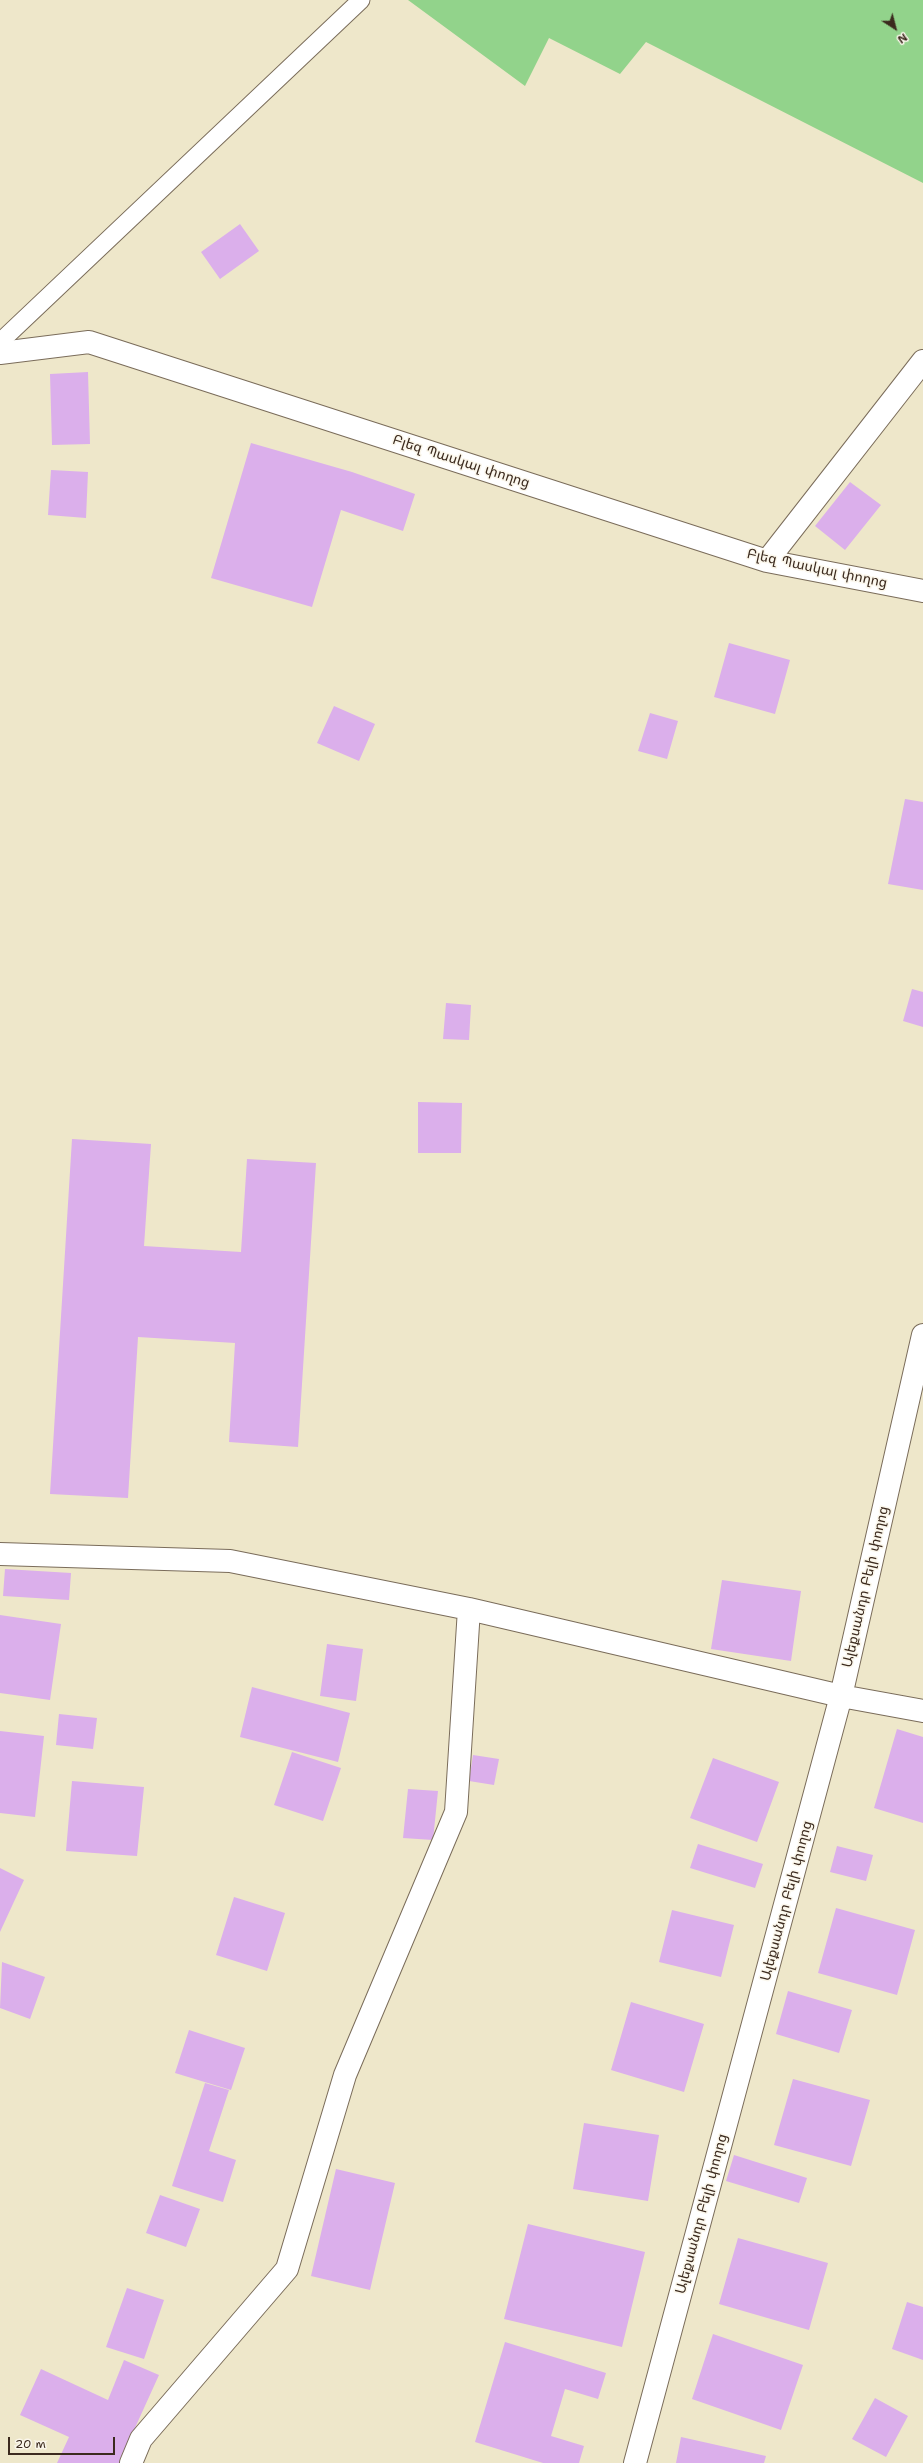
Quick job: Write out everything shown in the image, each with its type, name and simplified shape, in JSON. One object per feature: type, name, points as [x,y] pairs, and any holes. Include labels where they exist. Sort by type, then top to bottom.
[{"type":"street","name":"Բլեզ Պասկալ փողոց","points":[[0,353],[89,342],[767,561],[923,591]]},
{"type":"street","points":[[767,561],[923,361]]},
{"type":"street","name":"Ալեքսանդր Բելի փողոց","points":[[635,2463],[842,1696],[923,1335]]},
{"type":"street","points":[[0,1554],[230,1561],[469,1609],[842,1696],[923,1711]]},
{"type":"street","points":[[131,2463],[141,2439],[286,2269],[346,2075],[456,1812],[469,1609]]},
{"type":"lane","points":[[0,342],[361,0]]},
{"type":"green space","points":[[408,0],[923,0],[923,183],[646,42],[620,74],[549,38],[525,86]]},
{"type":"building","points":[[240,224],[259,251],[220,279],[201,252]]},
{"type":"building","points":[[88,372],[90,444],[52,445],[50,374]]},
{"type":"building","points":[[251,443],[352,472],[415,494],[403,531],[341,510],[312,607],[211,578]]},
{"type":"building","points":[[51,470],[88,472],[86,518],[48,515]]},
{"type":"building","points":[[850,482],[881,505],[845,550],[815,526]]},
{"type":"building","points":[[729,643],[790,660],[775,714],[714,697]]},
{"type":"building","points":[[334,706],[375,724],[359,761],[317,743]]},
{"type":"building","points":[[650,713],[678,721],[667,759],[638,751]]},
{"type":"building","points":[[905,799],[923,802],[923,890],[888,884]]},
{"type":"building","points":[[912,989],[923,992],[923,1027],[903,1021]]},
{"type":"building","points":[[446,1003],[471,1005],[469,1040],[443,1039]]},
{"type":"building","points":[[418,1102],[462,1103],[461,1153],[418,1153]]},
{"type":"building","points":[[72,1139],[151,1144],[144,1246],[241,1252],[247,1159],[316,1163],[298,1447],[229,1442],[235,1343],[138,1337],[128,1498],[50,1494]]},
{"type":"building","points":[[5,1569],[71,1573],[69,1600],[3,1596]]},
{"type":"building","points":[[722,1580],[801,1591],[791,1661],[711,1649]]},
{"type":"building","points":[[0,1615],[61,1624],[50,1700],[0,1693]]},
{"type":"building","points":[[327,1644],[363,1649],[356,1701],[320,1696]]},
{"type":"building","points":[[252,1687],[350,1713],[338,1762],[240,1737]]},
{"type":"building","points":[[59,1714],[97,1718],[93,1749],[56,1745]]},
{"type":"building","points":[[897,1729],[923,1737],[923,1823],[874,1808]]},
{"type":"building","points":[[0,1731],[44,1736],[35,1817],[0,1813]]},
{"type":"building","points":[[292,1752],[341,1768],[323,1821],[274,1805]]},
{"type":"building","points":[[473,1755],[499,1759],[494,1785],[469,1781]]},
{"type":"building","points":[[713,1758],[779,1782],[757,1842],[690,1818]]},
{"type":"building","points":[[72,1781],[144,1787],[137,1856],[66,1851]]},
{"type":"building","points":[[408,1789],[438,1791],[433,1840],[403,1838]]},
{"type":"building","points":[[698,1844],[763,1864],[755,1888],[690,1868]]},
{"type":"building","points":[[837,1846],[873,1855],[866,1881],[830,1872]]},
{"type":"building","points":[[0,1868],[24,1880],[0,1932]]},
{"type":"building","points":[[234,1897],[285,1913],[267,1971],[216,1955]]},
{"type":"building","points":[[836,1908],[915,1930],[897,1995],[818,1973]]},
{"type":"building","points":[[672,1910],[734,1925],[721,1977],[659,1962]]},
{"type":"building","points":[[2,1962],[45,1977],[30,2019],[0,2008]]},
{"type":"building","points":[[788,1991],[852,2010],[839,2053],[776,2034]]},
{"type":"building","points":[[631,2002],[704,2024],[684,2092],[611,2070]]},
{"type":"building","points":[[189,2030],[245,2048],[231,2090],[175,2073]]},
{"type":"building","points":[[793,2079],[870,2100],[851,2166],[774,2145]]},
{"type":"building","points":[[205,2083],[229,2090],[209,2151],[236,2160],[223,2202],[172,2186]]},
{"type":"building","points":[[584,2123],[659,2135],[648,2201],[573,2189]]},
{"type":"building","points":[[734,2155],[807,2178],[799,2203],[726,2181]]},
{"type":"building","points":[[336,2169],[395,2183],[370,2290],[311,2276]]},
{"type":"building","points":[[160,2195],[200,2209],[186,2247],[146,2233]]},
{"type":"building","points":[[528,2224],[645,2252],[622,2347],[504,2319]]},
{"type":"building","points":[[738,2238],[828,2263],[809,2330],[719,2304]]},
{"type":"building","points":[[127,2288],[164,2300],[144,2359],[106,2347]]},
{"type":"building","points":[[907,2302],[923,2307],[923,2360],[892,2349]]},
{"type":"building","points":[[713,2334],[803,2365],[781,2430],[692,2399]]},
{"type":"building","points":[[505,2342],[606,2373],[598,2399],[565,2389],[551,2436],[584,2446],[579,2463],[543,2463],[475,2442]]},
{"type":"building","points":[[124,2360],[159,2375],[119,2463],[57,2463],[69,2437],[20,2415],[41,2369],[108,2400]]},
{"type":"building","points":[[875,2398],[908,2416],[886,2457],[852,2439]]},
{"type":"building","points":[[681,2437],[766,2456],[764,2463],[676,2463]]}]
